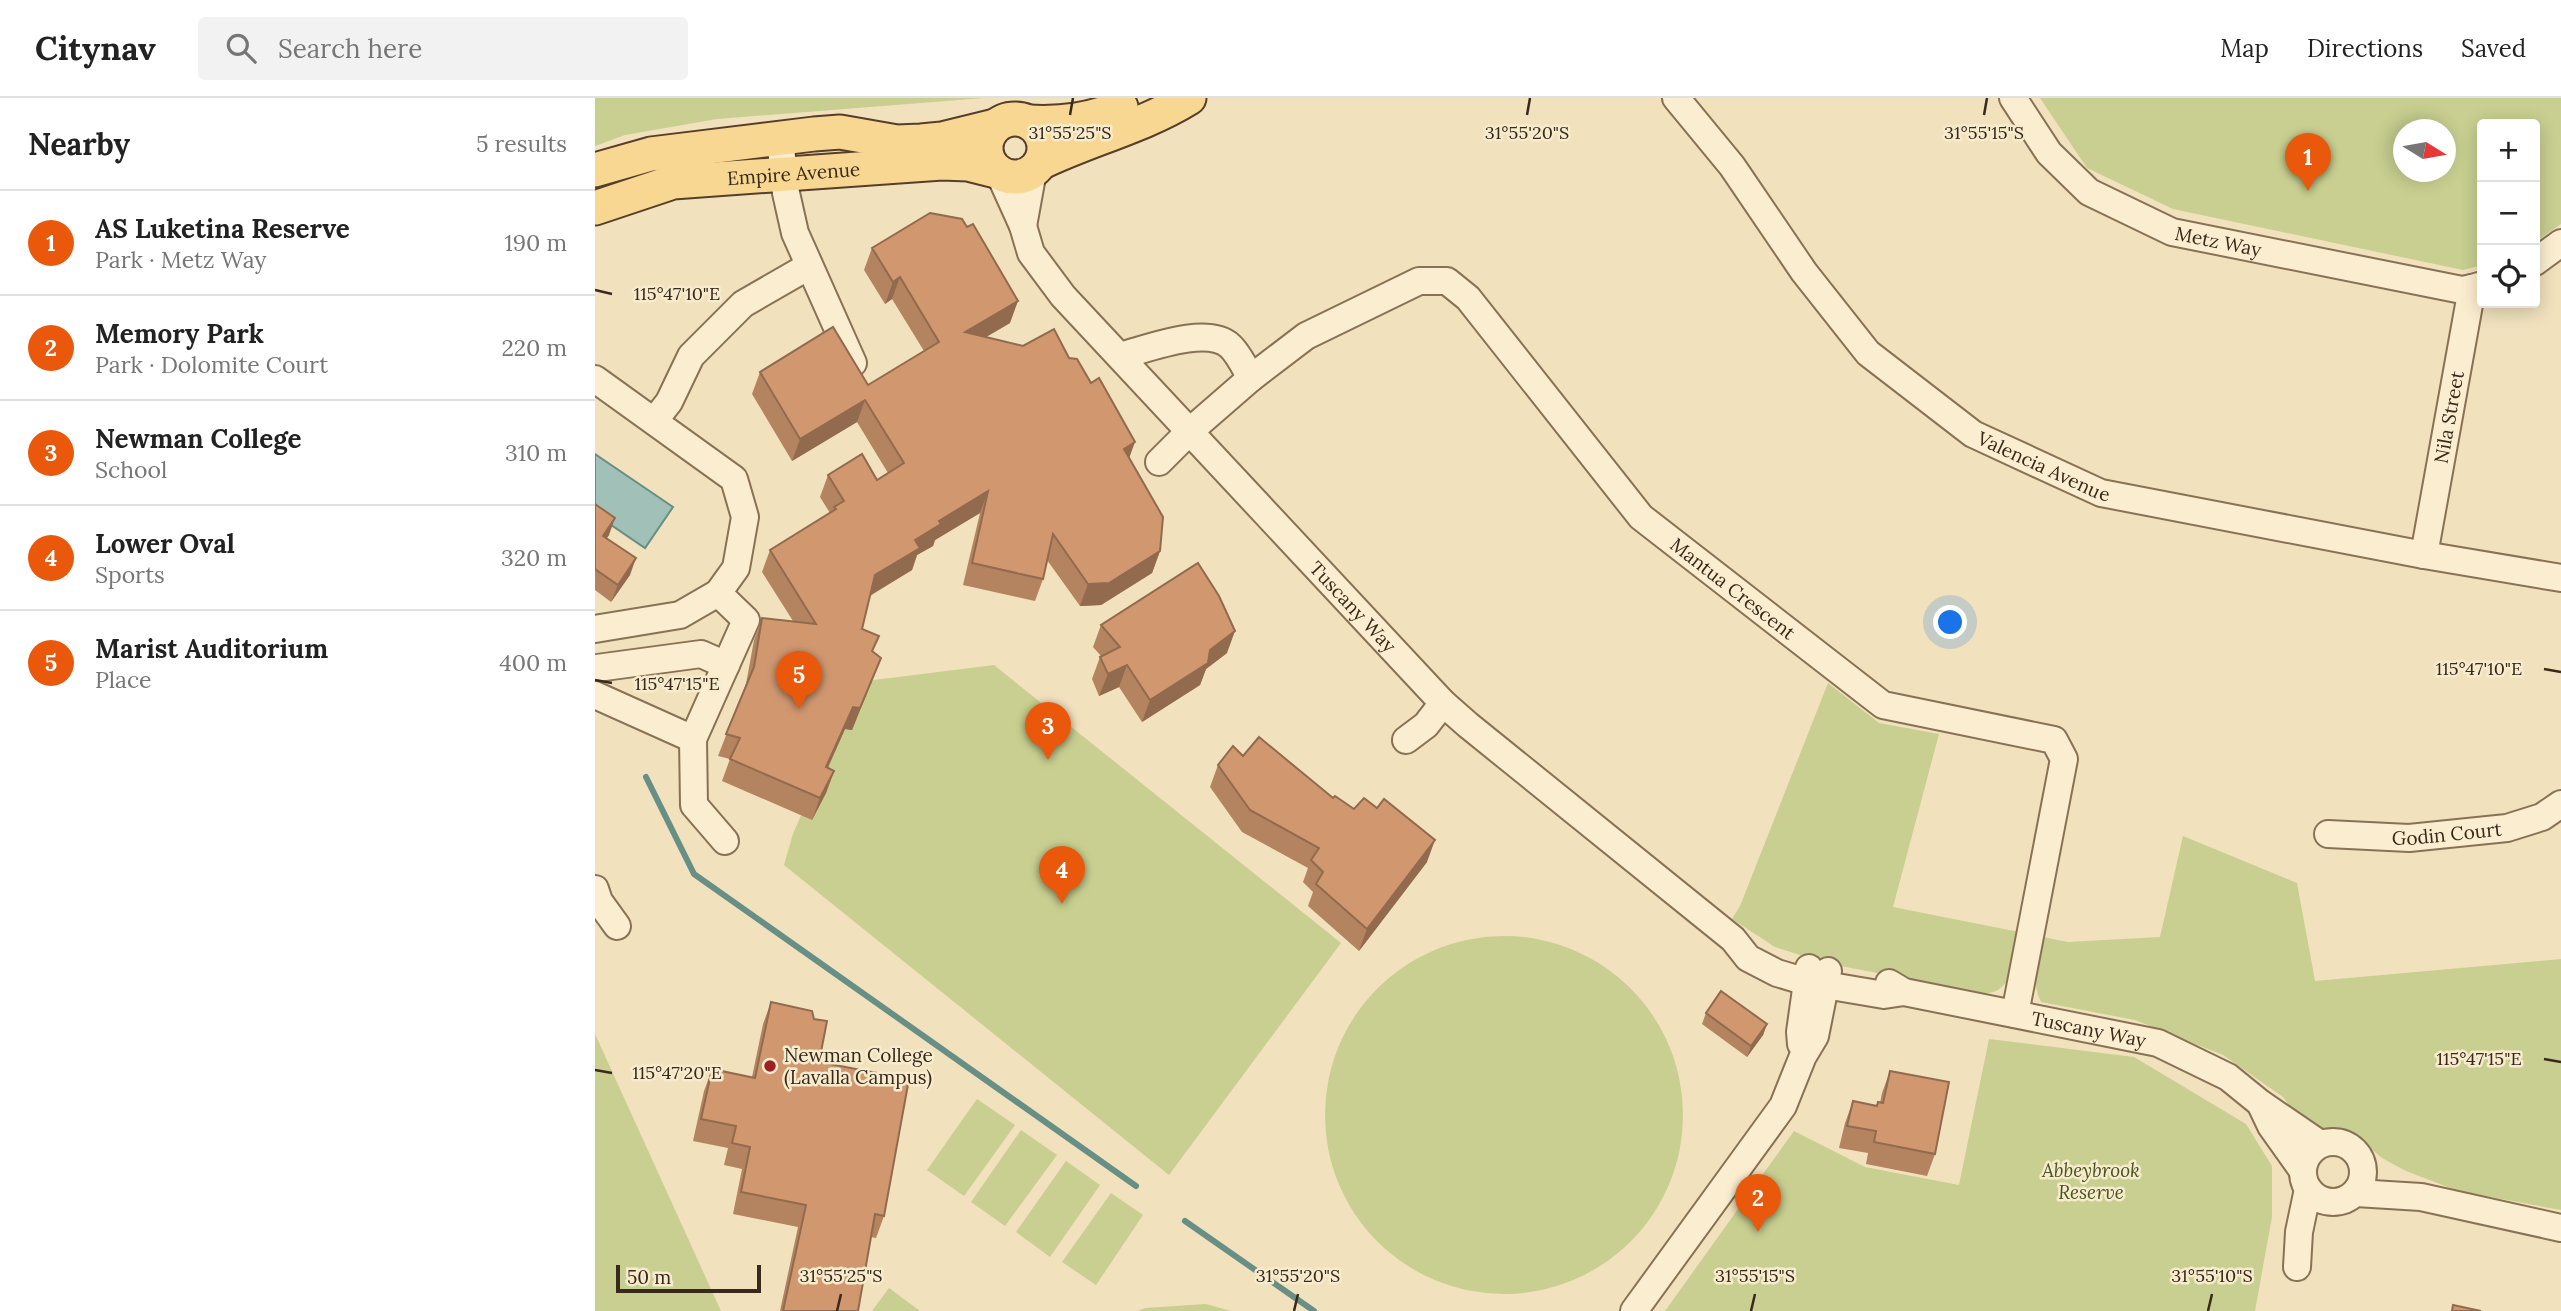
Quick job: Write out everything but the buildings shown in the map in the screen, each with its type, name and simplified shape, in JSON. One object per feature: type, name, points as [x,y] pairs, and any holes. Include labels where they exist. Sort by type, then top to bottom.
[{"type":"main road","points":[[1140,98],[1096,118],[1058,124],[1011,119],[995,126],[988,136],[985,149],[988,161],[998,172],[1010,177],[1022,177],[1036,167],[1097,138],[1133,127],[1189,98]]},
{"type":"main road","points":[[1028,122],[1036,128],[1044,145],[1036,167]]},
{"type":"main road","name":"Empire Avenue","points":[[595,170],[651,154],[814,134],[840,132],[897,142],[921,141],[942,139],[995,126]]},
{"type":"main road","name":"Empire Avenue","points":[[595,208],[673,182],[942,163],[968,164],[998,172]]},
{"type":"street","name":"Valencia Avenue","points":[[1676,98],[1732,166],[1804,272],[1868,354],[1973,434],[2101,493],[2424,555],[2561,578]]},
{"type":"street","name":"Metz Way","points":[[2013,98],[2049,153],[2089,192],[2172,232],[2462,290],[2477,287]]},
{"type":"street","points":[[780,139],[795,233],[853,363]]},
{"type":"street","points":[[1023,226],[1036,167]]},
{"type":"street","name":"Tuscany Way","points":[[998,172],[1023,226],[1031,253],[1063,296],[1443,703],[1733,939],[1748,958],[1777,973],[1885,981],[1904,992],[2158,1043],[2228,1077],[2260,1103],[2320,1144]]},
{"type":"street","points":[[2540,258],[2561,243]]},
{"type":"street","points":[[653,421],[669,402],[691,356],[743,304],[809,266]]},
{"type":"street","name":"Mantua Crescent","points":[[1159,462],[1251,378],[1305,336],[1419,281],[1447,281],[1468,298],[1641,517],[1883,705],[2054,740],[2064,759],[2015,1014]]},
{"type":"street","name":"Nila Street","points":[[2424,555],[2477,287]]},
{"type":"street","points":[[1120,356],[1206,336],[1230,345],[1251,378]]},
{"type":"street","points":[[595,379],[734,479],[745,517],[736,568],[718,593],[680,615],[595,629]]},
{"type":"street","points":[[718,593],[747,620],[693,739],[694,805],[725,841]]},
{"type":"street","points":[[596,666],[701,653],[726,665]]},
{"type":"street","points":[[595,695],[693,739]]},
{"type":"street","points":[[1406,740],[1426,725],[1443,703]]},
{"type":"street","name":"Godin Court","points":[[2328,834],[2409,838],[2507,828],[2542,817],[2561,804]]},
{"type":"street","points":[[595,889],[599,901],[617,926]]},
{"type":"street","points":[[1635,1311],[1783,1106],[1803,1056],[1815,1036],[1817,976]]},
{"type":"street","name":"Tuscany Way","points":[[2260,1103],[2271,1126],[2313,1187]]},
{"type":"street","points":[[2298,1263],[2313,1237],[2313,1187],[2308,1155],[2320,1144],[2343,1142],[2352,1147],[2363,1164],[2421,1197]]},
{"type":"street","points":[[2313,1187],[2347,1199],[2356,1193],[2361,1184],[2363,1164]]},
{"type":"street","points":[[2356,1193],[2421,1197],[2561,1228]]},
{"type":"green space","points":[[595,98],[984,98],[717,119],[625,135],[595,146]]},
{"type":"green space","points":[[2040,98],[2561,98],[2561,224],[2540,239],[2540,119],[2477,119],[2477,266],[2463,270],[2173,209],[2087,168]]},
{"type":"green space","points":[[994,665],[1341,943],[1169,1175],[784,865],[793,834],[858,682]]},
{"type":"green space","points":[[1828,683],[1879,723],[1939,734],[1893,907],[2019,932],[2011,973],[2001,988],[1982,993],[1825,963],[1775,947],[1732,919],[1740,906]]},
{"type":"green space","points":[[2183,836],[2297,883],[2315,981],[2561,959],[2561,1210],[2458,1191],[2406,1171],[2345,1132],[2313,1127],[2297,1116],[2283,1097],[2223,1055],[2135,1020],[2041,1002],[2035,978],[2043,937],[2068,942],[2160,937]]},
{"type":"green space","points":[[1504,936],[1539,940],[1572,950],[1603,967],[1630,989],[1652,1016],[1669,1047],[1679,1080],[1683,1115],[1679,1150],[1669,1183],[1652,1214],[1630,1241],[1603,1263],[1572,1280],[1539,1290],[1504,1294],[1469,1290],[1436,1280],[1405,1263],[1378,1241],[1356,1214],[1339,1183],[1329,1150],[1325,1115],[1329,1080],[1339,1047],[1356,1016],[1378,989],[1405,967],[1436,950],[1469,940]]},
{"type":"green space","points":[[595,1034],[721,1311],[595,1311]]},
{"type":"green space","name":"Abbeybrook Reserve","points":[[1989,1039],[2134,1057],[2246,1124],[2272,1166],[2272,1217],[2255,1311],[1665,1311],[1794,1131],[1865,1167],[1959,1185]]},
{"type":"green space","points":[[977,1099],[1015,1125],[964,1196],[927,1170]]},
{"type":"green space","points":[[1021,1130],[1057,1155],[1005,1226],[971,1202]]},
{"type":"green space","points":[[1066,1161],[1100,1185],[1050,1257],[1016,1232]]},
{"type":"green space","points":[[1111,1193],[1143,1215],[1096,1285],[1062,1262]]},
{"type":"green space","points":[[889,1288],[920,1311],[872,1311]]},
{"type":"green space","points":[[1206,1304],[1231,1311],[1138,1311],[1145,1308]]},
{"type":"water","points":[[595,454],[673,507],[645,548],[595,514]]},
{"type":"waterway","points":[[646,777],[694,874],[1136,1186]]},
{"type":"waterway","points":[[1185,1221],[1314,1311]]},
{"type":"place","name":"AS Luketina Reserve","points":[[2308,191]]},
{"type":"place","name":"Marist Auditorium","points":[[799,709]]},
{"type":"place","name":"Newman College","points":[[1048,760]]},
{"type":"place","name":"Lower Oval","points":[[1062,904]]},
{"type":"place","name":"Newman College (Lavalla Campus)","points":[[770,1066]]},
{"type":"place","name":"Memory Park","points":[[1758,1232]]}]
